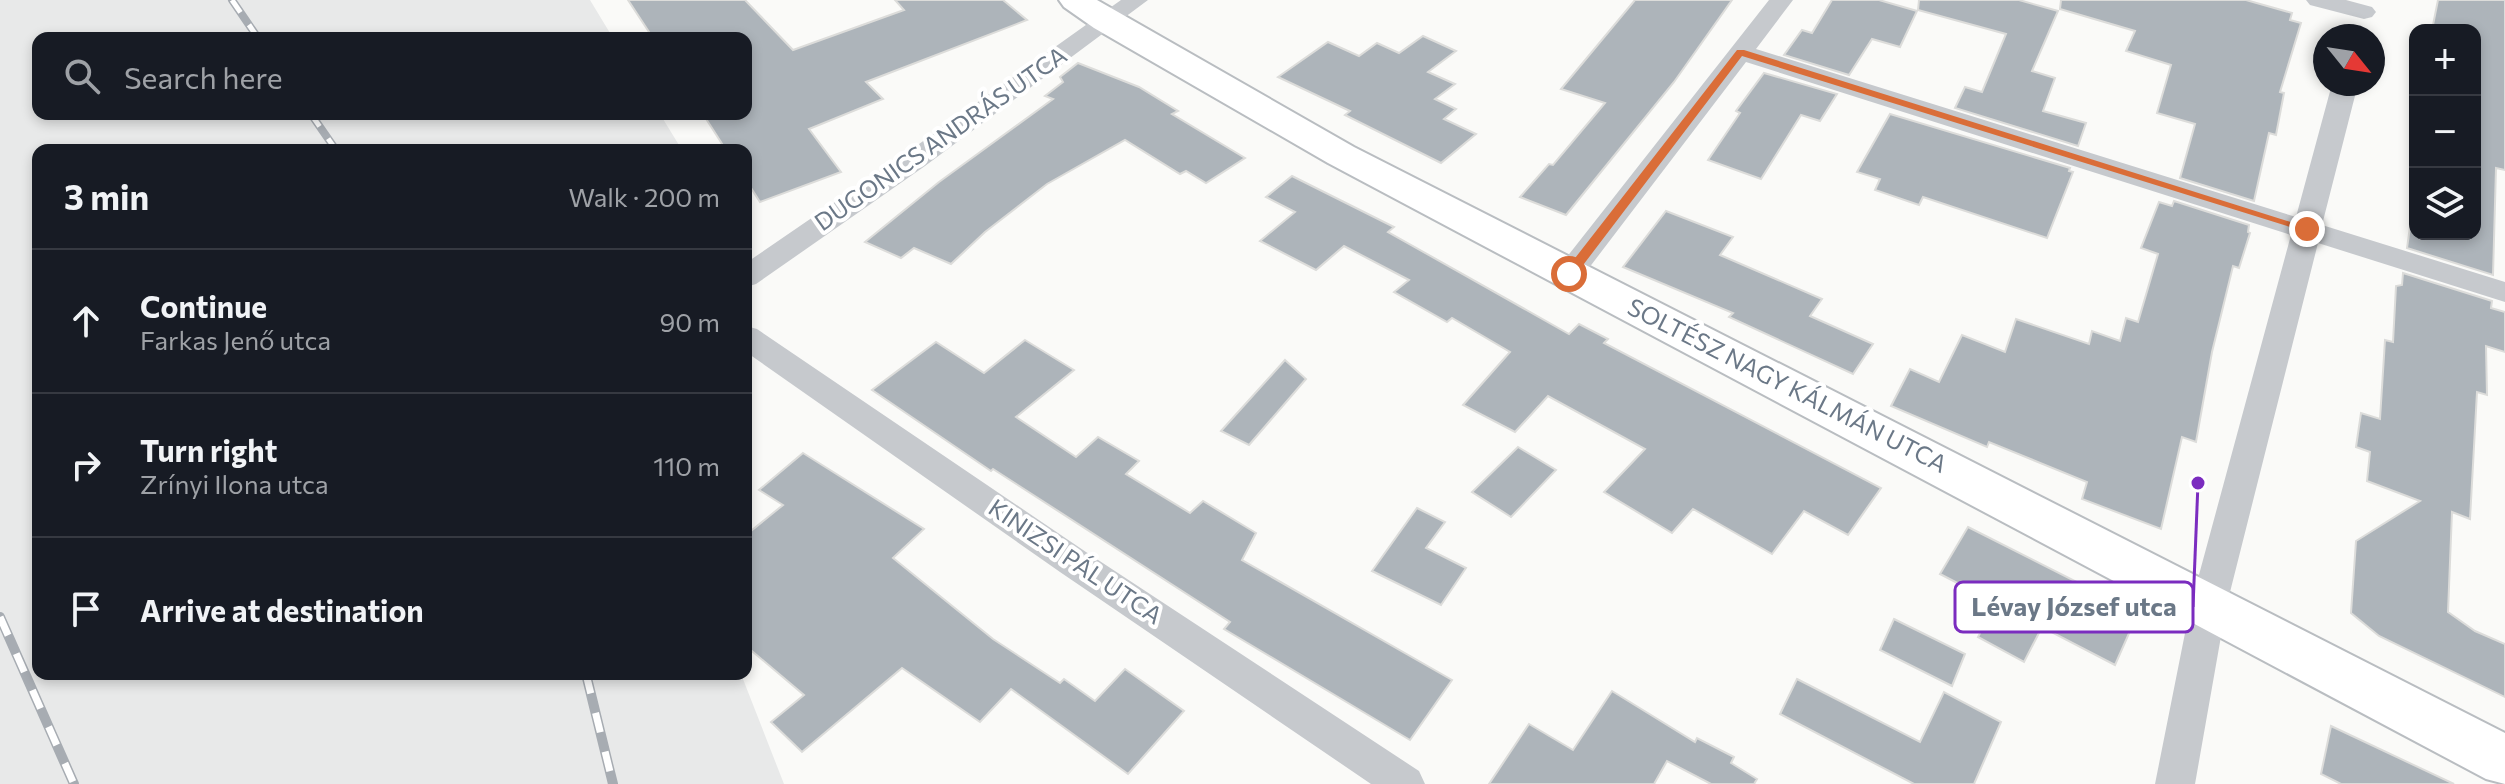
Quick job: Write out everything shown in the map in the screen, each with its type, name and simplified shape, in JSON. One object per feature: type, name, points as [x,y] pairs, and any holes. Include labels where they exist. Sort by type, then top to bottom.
[{"type":"street","points":[[1569,274],[1781,0]]},
{"type":"street","points":[[2318,0],[2366,6]]},
{"type":"street","name":"SOLTÉSZ NAGY KÁLMÁN UTCA","points":[[1106,7],[1341,155],[1984,487],[2208,608],[2505,761]]},
{"type":"street","name":"DUGONICS ANDRÁS UTCA","points":[[752,272],[1106,7]]},
{"type":"street","points":[[1740,52],[2505,292]]},
{"type":"street","points":[[2175,784],[2208,608],[2342,96]]},
{"type":"street","name":"KINIZSI PÁL UTCA","points":[[752,341],[1073,562],[1405,784]]},
{"type":"shaded area","points":[[0,0],[590,0],[609,32],[32,32],[32,120],[664,120],[678,144],[32,144],[32,680],[743,680],[784,784],[0,784]]},
{"type":"building","points":[[628,0],[745,0],[793,50],[904,10],[895,0],[1003,0],[1027,20],[866,82],[883,99],[809,129],[841,172],[760,202],[752,189],[752,144],[722,144],[707,120],[752,120],[752,32],[649,32]]},
{"type":"building","points":[[1635,0],[1732,0],[1674,82],[1566,215],[1520,197],[1549,164],[1553,165],[1605,103],[1561,89]]},
{"type":"building","points":[[1832,0],[1879,0],[1917,11],[1900,47],[1872,39],[1849,75],[1784,55],[1802,30],[1812,33]]},
{"type":"building","points":[[1919,0],[2019,0],[2058,11],[2032,71],[2055,78],[2043,111],[2086,123],[2078,146],[1955,108],[1965,87],[1982,92],[2006,34],[1918,10]]},
{"type":"building","points":[[2061,0],[2246,0],[2292,13],[2290,20],[2301,23],[2280,92],[2284,93],[2276,135],[2269,133],[2254,201],[2180,178],[2195,124],[2157,113],[2171,65],[2126,51],[2135,31],[2060,9]]},
{"type":"building","points":[[2438,0],[2505,0],[2505,170],[2496,168],[2493,275],[2407,248],[2409,234],[2409,240],[2481,240],[2481,24],[2433,24]]},
{"type":"building","points":[[1423,36],[1456,51],[1428,72],[1455,84],[1435,99],[1456,109],[1444,119],[1476,134],[1441,163],[1345,115],[1350,111],[1278,77],[1328,42],[1359,56],[1377,43],[1399,53]]},
{"type":"building","points":[[1078,63],[1139,87],[1178,111],[1172,114],[1245,158],[1206,183],[1186,171],[1180,174],[1125,140],[1047,184],[985,232],[951,264],[914,248],[901,258],[865,242],[939,182],[1053,99],[1045,96],[1063,82],[1060,77]]},
{"type":"building","points":[[1764,73],[1837,94],[1820,121],[1801,115],[1761,179],[1708,160],[1740,113],[1736,111]]},
{"type":"building","points":[[1890,114],[2070,168],[2069,171],[2073,172],[2047,238],[1923,197],[1919,205],[1875,190],[1880,179],[1857,172]]},
{"type":"building","points":[[1292,176],[1394,227],[1388,232],[1569,334],[1579,324],[1608,339],[1604,343],[1881,488],[1848,535],[1804,511],[1772,554],[1693,509],[1672,533],[1604,492],[1645,449],[1548,396],[1515,432],[1463,405],[1510,352],[1452,318],[1447,322],[1394,292],[1409,280],[1344,246],[1316,270],[1260,241],[1295,212],[1266,197]]},
{"type":"building","points":[[2174,201],[2249,225],[2250,233],[2239,268],[2233,266],[2212,352],[2196,442],[2182,437],[2161,529],[2082,499],[2087,482],[1989,442],[1987,447],[1891,406],[1910,369],[1939,382],[1962,335],[2005,352],[2016,319],[2089,344],[2092,331],[2120,341],[2126,318],[2138,322],[2158,254],[2141,248],[2159,202],[2172,206]]},
{"type":"building","points":[[1666,211],[1733,237],[1720,255],[1822,299],[1810,316],[1873,344],[1853,374],[1729,317],[1733,313],[1623,267]]},
{"type":"building","points":[[2403,273],[2492,301],[2491,308],[2505,312],[2505,352],[2486,346],[2487,395],[2477,392],[2470,519],[2452,512],[2448,612],[2475,631],[2505,644],[2505,697],[2379,636],[2351,613],[2356,541],[2420,501],[2367,481],[2370,452],[2356,447],[2361,413],[2380,419],[2385,340],[2393,342],[2396,286],[2402,285]]},
{"type":"building","points":[[1025,340],[1074,370],[1016,417],[1076,457],[1098,437],[1139,461],[1126,474],[1190,513],[1203,501],[1256,533],[1242,560],[1452,680],[1410,740],[1224,629],[1230,622],[993,469],[991,471],[872,390],[936,342],[984,373]]},
{"type":"building","points":[[1285,360],[1306,379],[1249,445],[1221,431]]},
{"type":"building","points":[[1518,447],[1556,470],[1511,517],[1472,492]]},
{"type":"building","points":[[803,453],[924,529],[893,558],[993,639],[1060,683],[1064,679],[1095,701],[1125,669],[1184,711],[1128,774],[1011,689],[980,722],[902,668],[802,752],[771,722],[804,695],[752,651],[752,530],[783,505],[759,490]]},
{"type":"building","points":[[1417,508],[1445,522],[1426,548],[1466,568],[1441,605],[1372,571]]},
{"type":"building","points":[[1968,527],[2138,613],[2115,665],[2042,627],[2024,662],[1978,637],[1996,603],[1940,574]]},
{"type":"building","points":[[1894,619],[1965,654],[1952,686],[1880,650]]},
{"type":"building","points":[[1797,679],[1920,742],[1944,692],[2001,722],[1974,784],[1914,784],[1780,714]]},
{"type":"building","points":[[1612,691],[1695,742],[1697,738],[1734,757],[1731,763],[1757,779],[1754,784],[1711,784],[1667,761],[1654,784],[1489,784],[1529,724],[1573,750]]},
{"type":"building","points":[[2331,726],[2454,784],[2341,784],[2321,774]]},
{"type":"railway","points":[[232,0],[254,32]]},
{"type":"railway","points":[[315,120],[332,144]]},
{"type":"railway","points":[[0,617],[74,784]]},
{"type":"railway","points":[[587,680],[613,784]]},
{"type":"place","name":"Lévay József utca","points":[[2198,483]]},
{"type":"route","points":[[1569,274],[1740,52],[2307,229]]}]
